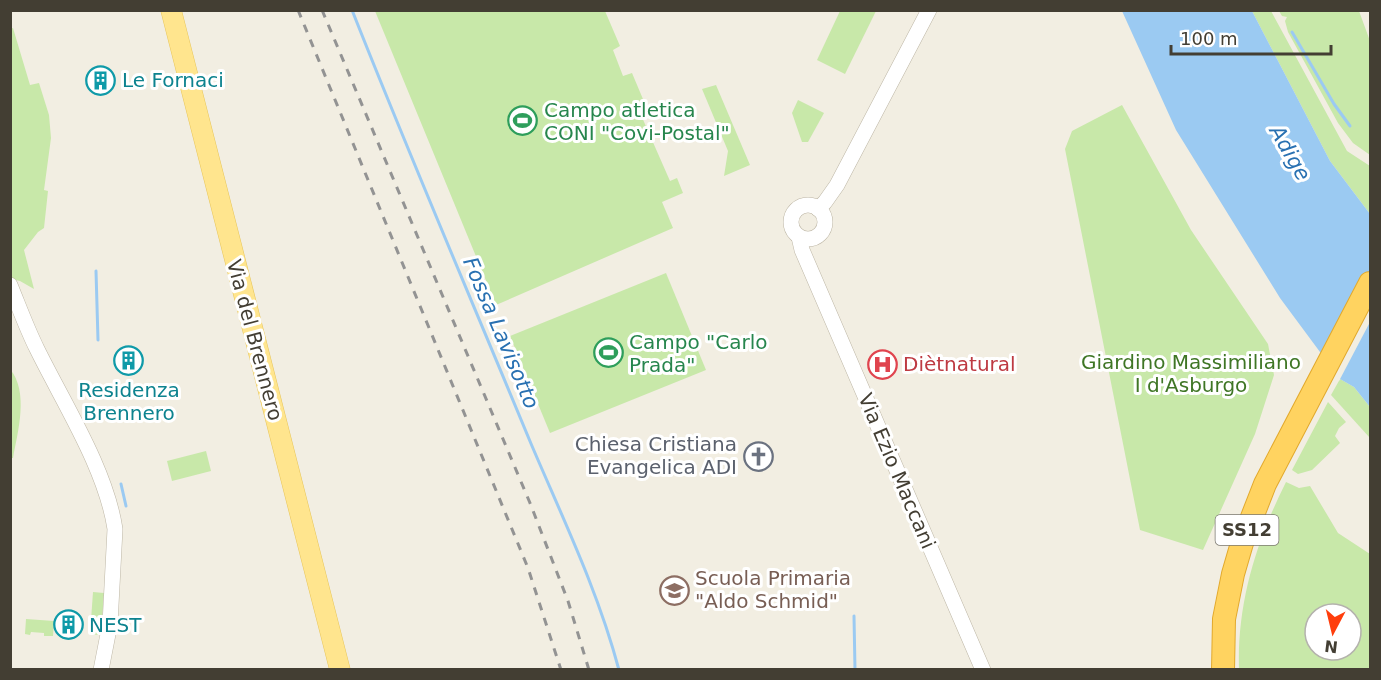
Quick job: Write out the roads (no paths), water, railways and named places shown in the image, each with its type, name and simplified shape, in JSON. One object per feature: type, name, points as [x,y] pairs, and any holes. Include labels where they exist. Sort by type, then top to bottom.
[{"type":"highway","name":"SS12","points":[[1234,669],[1235,618],[1243,578],[1255,539],[1313,405],[1371,283]]},
{"type":"highway","name":"SS12","points":[[1223,669],[1224,620],[1233,574],[1242,543],[1265,484],[1371,309]]},
{"type":"main road","name":"Via del Brennero","points":[[171,10],[340,669]]},
{"type":"street","points":[[818,209],[837,184],[929,10]]},
{"type":"street","points":[[808,206],[818,209],[823,215],[825,222],[823,230],[817,237],[809,239],[799,237],[795,233],[791,225],[794,213],[800,208],[808,206]]},
{"type":"street","name":"Via Ezio Maccani","points":[[799,237],[802,250],[982,669]]},
{"type":"street","name":"Via Ezio Maccani","points":[[813,272],[817,237]]},
{"type":"street","points":[[10,285],[36,346],[86,446],[103,486],[116,529],[110,624],[101,669]]},
{"type":"water","name":"Adige","points":[[1122,11],[1252,11],[1330,161],[1370,214],[1370,407],[1354,387],[1340,379],[1280,298],[1176,130]]},
{"type":"waterway","name":"Fossa Lavisotto","points":[[352,10],[441,229],[580,556],[611,641],[619,670]]},
{"type":"waterway","points":[[1292,32],[1334,104],[1350,126]]},
{"type":"waterway","points":[[96,271],[98,340]]},
{"type":"waterway","points":[[121,484],[126,506]]},
{"type":"waterway","points":[[854,616],[855,670]]},
{"type":"railway","points":[[298,10],[528,568],[561,670]]},
{"type":"railway","points":[[322,10],[530,503],[568,601],[589,670]]},
{"type":"place","name":"Le Fornaci","points":[[101,80]]},
{"type":"place","name":"Campo atletica CONI \"Covi-Postal\"","points":[[523,121]]},
{"type":"place","name":"Campo \"Carlo Prada\"","points":[[608,353]]},
{"type":"place","name":"Residenza Brennero","points":[[129,360]]},
{"type":"place","name":"Diètnatural","points":[[882,364]]},
{"type":"place","name":"Chiesa Cristiana Evangelica ADI","points":[[758,456]]},
{"type":"place","name":"Scuola Primaria \"Aldo Schmid\"","points":[[674,590]]},
{"type":"place","name":"NEST","points":[[68,625]]},
{"type":"park label","name":"Giardino Massimiliano I d'Asburgo","points":[[1191,374]]}]
